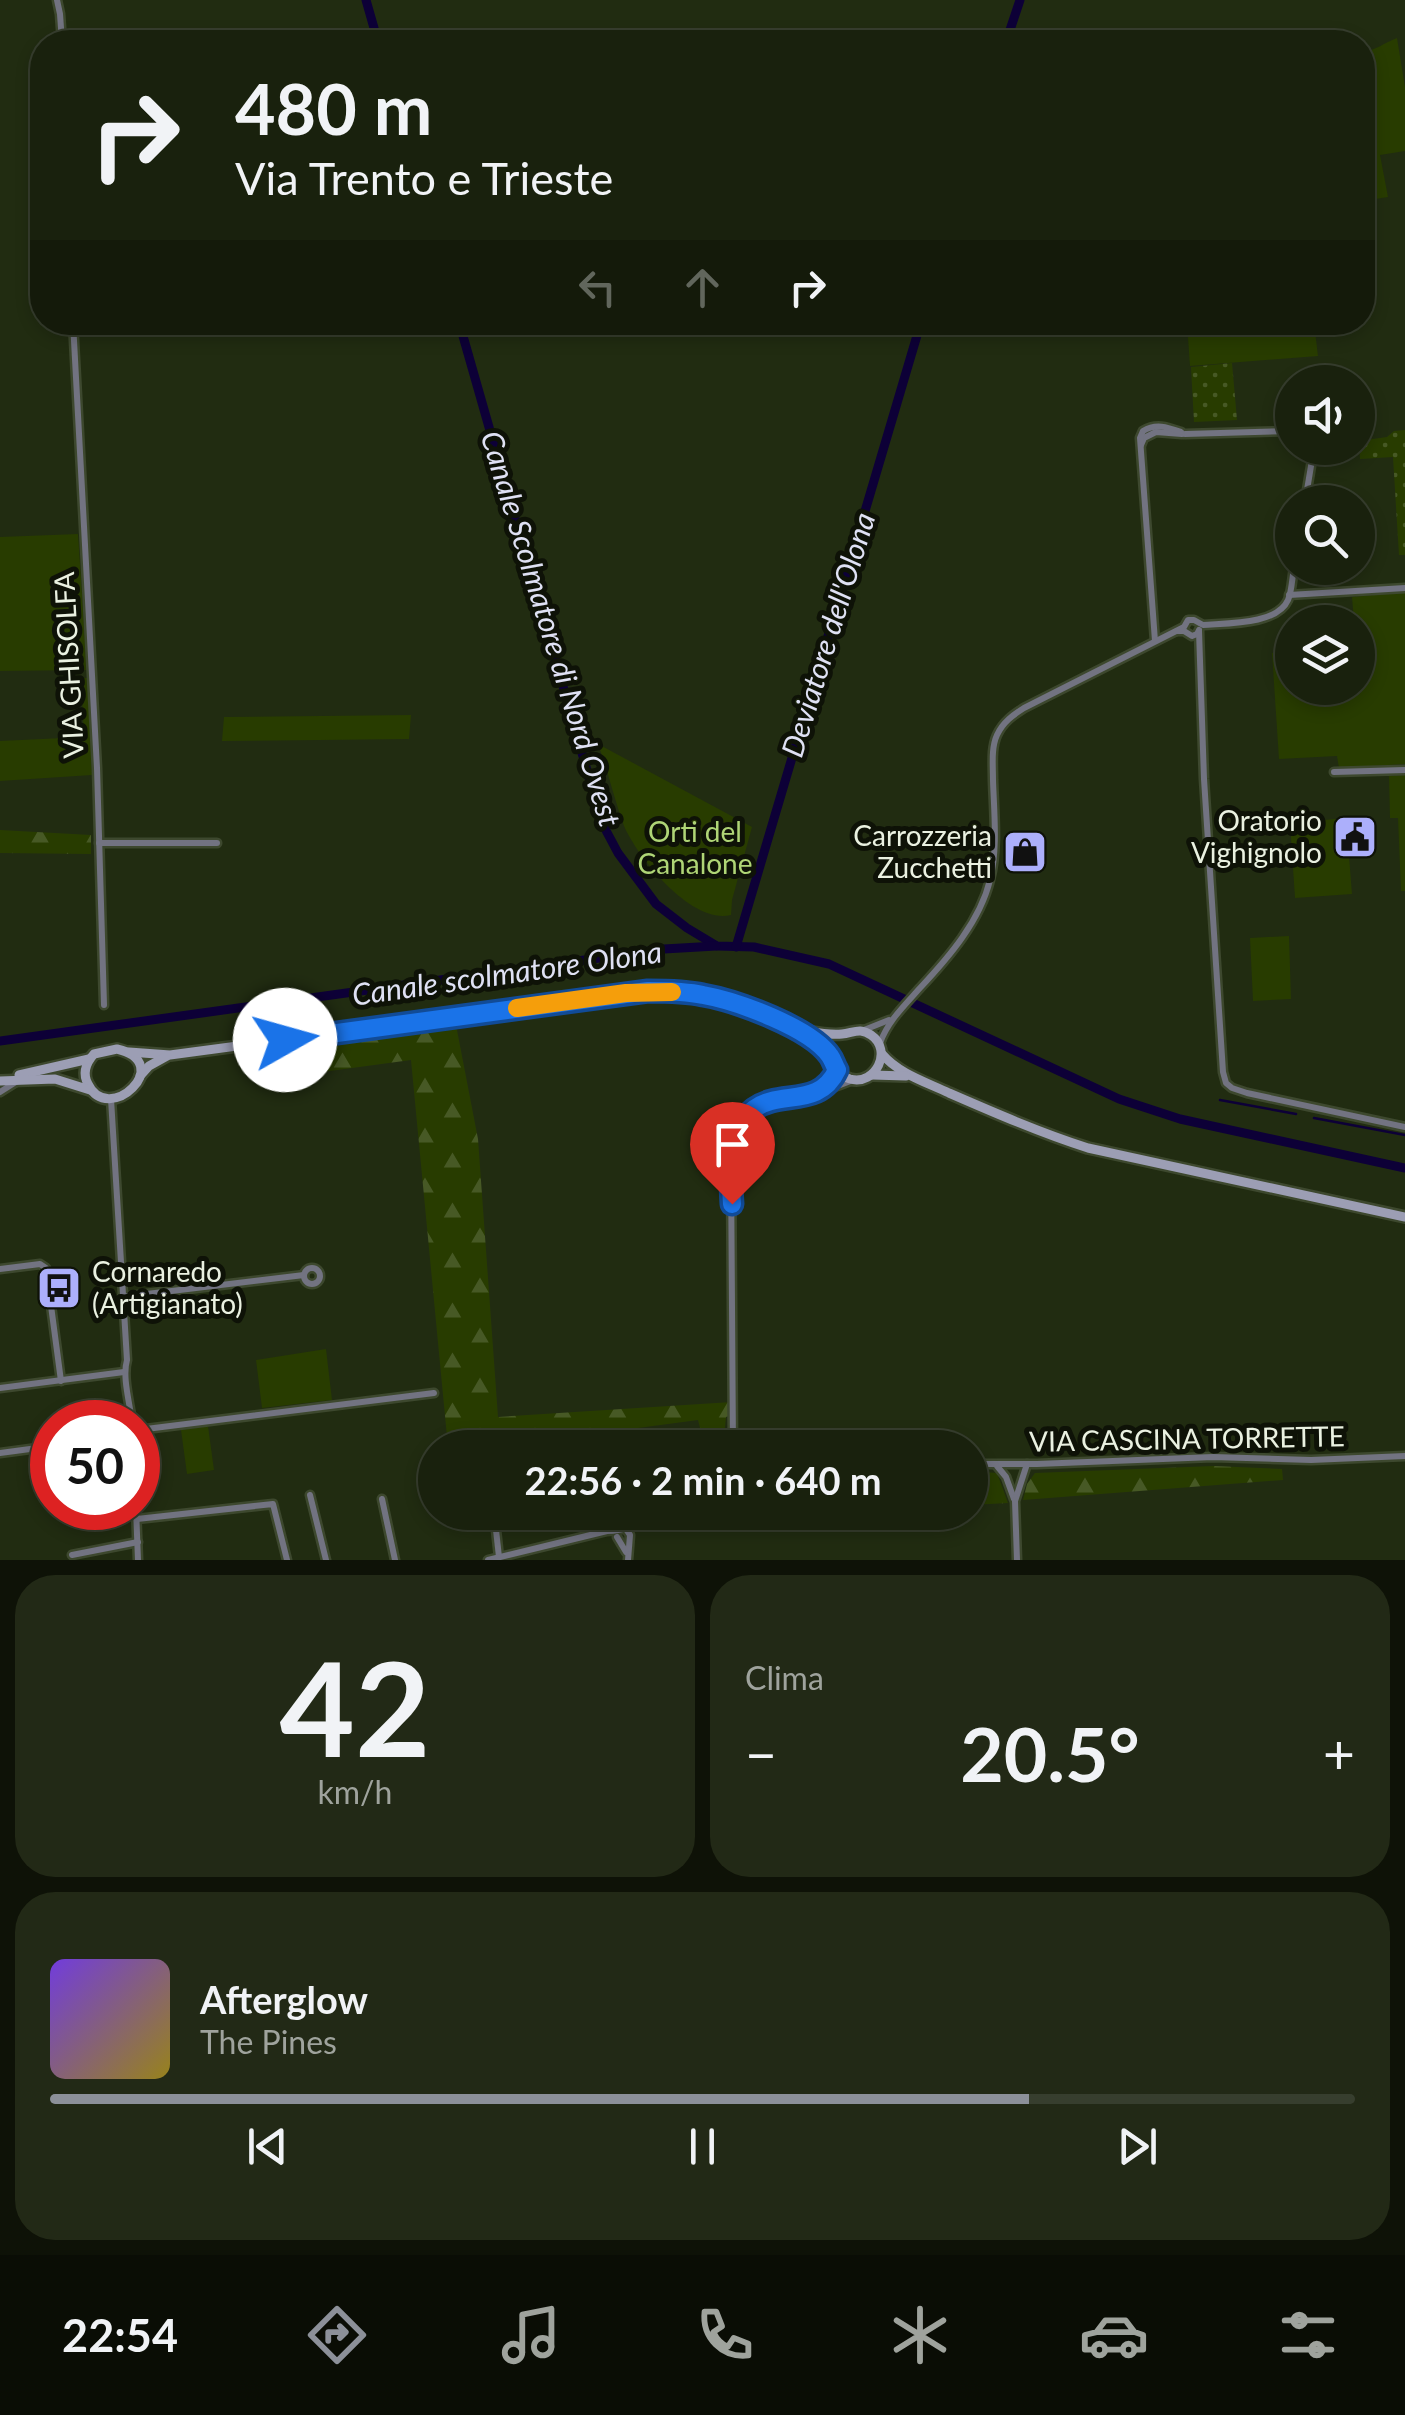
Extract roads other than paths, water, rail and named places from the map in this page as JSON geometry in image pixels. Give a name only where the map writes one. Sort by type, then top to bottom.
[{"type":"main road","points":[[92,1091],[85,1075],[89,1059],[107,1050],[170,1055],[648,991],[684,992],[718,999],[796,1029],[819,1044],[842,1075],[854,1080],[872,1074],[880,1064],[880,1049]]},
{"type":"main road","points":[[796,1029],[843,1034]]},
{"type":"main road","points":[[832,1058],[833,1047],[843,1034],[860,1031],[870,1034],[892,1066],[1088,1148],[1405,1217]]},
{"type":"main road","points":[[130,1052],[140,1067],[140,1076]]},
{"type":"main road","points":[[0,1080],[55,1079],[111,1098],[125,1095],[149,1066],[170,1055]]},
{"type":"main road","points":[[0,1080],[89,1059]]},
{"type":"main road","points":[[872,1074],[914,1077]]},
{"type":"street","points":[[57,0],[61,30]]},
{"type":"street","name":"VIA GHISOLFA","points":[[74,335],[104,1005]]},
{"type":"street","points":[[1155,641],[1140,447],[1144,438],[1156,432],[1275,431]]},
{"type":"street","points":[[860,1031],[884,1024],[894,1016],[923,986],[978,912],[994,860],[992,758],[995,740],[1010,717],[1173,632],[1265,618],[1284,606],[1291,585]]},
{"type":"street","points":[[1289,595],[1405,588]]},
{"type":"street","points":[[1194,629],[1198,643],[1226,1083],[1247,1094],[1405,1127]]},
{"type":"street","points":[[1334,772],[1405,770]]},
{"type":"street","points":[[99,842],[217,842]]},
{"type":"street","points":[[880,1049],[894,1016]]},
{"type":"street","points":[[816,1093],[828,1085],[837,1070]]},
{"type":"street","points":[[0,1092],[19,1080]]},
{"type":"street","points":[[733,1430],[732,1153],[743,1121],[750,1111],[769,1100],[816,1093],[854,1080]]},
{"type":"street","points":[[111,1098],[127,1360],[124,1372],[129,1400]]},
{"type":"street","points":[[0,1269],[40,1264],[46,1268],[61,1381]]},
{"type":"street","points":[[122,1298],[304,1275]]},
{"type":"street","points":[[0,1388],[124,1372]]},
{"type":"street","points":[[160,1427],[434,1393]]},
{"type":"street","points":[[0,1453],[30,1449]]},
{"type":"street","name":"VIA CASCINA TORRETTE","points":[[988,1464],[1405,1456]]},
{"type":"street","points":[[997,1464],[1015,1500],[1017,1560]]},
{"type":"street","points":[[1015,1500],[1027,1464]]},
{"type":"street","points":[[310,1495],[326,1560]]},
{"type":"street","points":[[382,1499],[395,1560]]},
{"type":"street","points":[[160,1516],[273,1504],[287,1560]]},
{"type":"street","points":[[137,1530],[138,1560]]},
{"type":"street","points":[[496,1530],[499,1557]]},
{"type":"street","points":[[488,1560],[600,1533],[624,1534],[634,1530]]},
{"type":"street","points":[[624,1534],[628,1559]]},
{"type":"street","points":[[72,1554],[138,1542]]},
{"type":"waterway","name":"Canale Scolmatore di Nord Ovest","points":[[366,0],[375,30]]},
{"type":"waterway","name":"Deviatore dell'Olona","points":[[1010,30],[1020,0]]},
{"type":"waterway","name":"Canale Scolmatore di Nord Ovest","points":[[463,335],[602,823],[618,853],[656,904],[717,946],[754,947],[829,964],[1119,1099],[1180,1119],[1405,1168]]},
{"type":"waterway","name":"Deviatore dell'Olona","points":[[736,947],[917,335]]},
{"type":"waterway","name":"Canale scolmatore Olona","points":[[0,1041],[664,949],[716,946]]},
{"type":"waterway","points":[[1220,1100],[1296,1114]]},
{"type":"waterway","points":[[1314,1118],[1405,1135]]},
{"type":"place","name":"Oratorio Vighignolo","points":[[1355,837]]},
{"type":"place","name":"Carrozzeria Zucchetti","points":[[1025,852]]},
{"type":"place","name":"Cornaredo (Artigianato)","points":[[59,1288]]},
{"type":"park label","name":"Orti del Canalone","points":[[695,848]]}]
